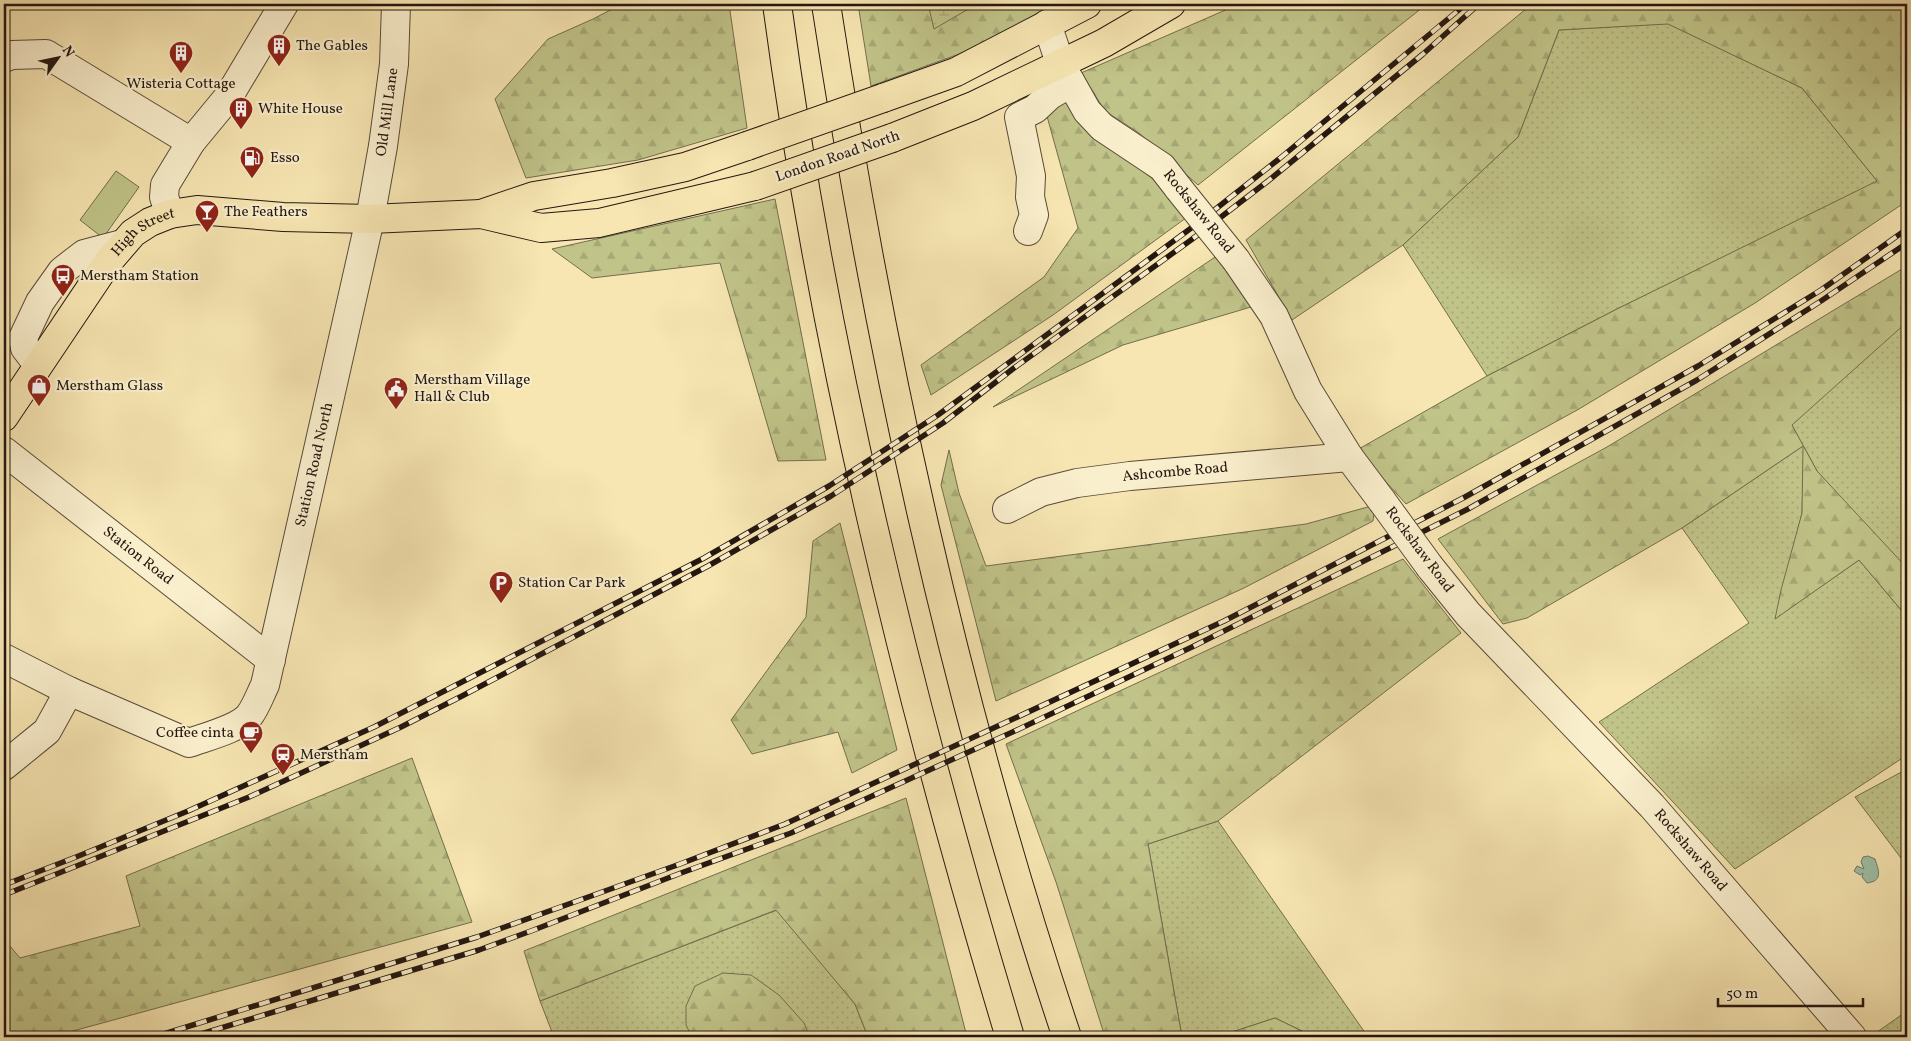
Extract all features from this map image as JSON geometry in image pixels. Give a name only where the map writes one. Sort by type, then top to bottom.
[{"type":"main road","points":[[777,4],[787,76],[826,302],[878,552],[952,841],[1010,1037]]},
{"type":"main road","points":[[826,4],[876,299],[943,604],[993,796],[1021,893],[1067,1037]]},
{"type":"main road","name":"London Road North","points":[[481,214],[534,196],[612,183],[685,167],[747,146],[956,72],[1082,5]]},
{"type":"main road","name":"London Road North","points":[[370,219],[481,214],[541,228],[599,223],[755,186],[892,138],[1065,73],[1104,43],[1159,6]]},
{"type":"main road","name":"High Street","points":[[4,417],[108,262],[133,233],[150,222],[170,214],[196,210],[370,219]]},
{"type":"street","points":[[170,214],[164,196],[165,185],[191,142],[229,96],[284,4]]},
{"type":"street","name":"Old Mill Lane","points":[[370,219],[383,146],[394,64],[396,4]]},
{"type":"street","name":"Rockshaw Road","points":[[1048,24],[1065,73],[1087,111],[1102,127],[1162,166],[1236,260],[1274,316],[1308,392],[1349,457],[1430,567],[1468,614],[1652,806],[1852,1037]]},
{"type":"street","points":[[4,58],[12,55],[46,54],[191,142]]},
{"type":"street","points":[[1028,231],[1034,215],[1030,197],[1031,176],[1019,117],[1035,109],[1050,95],[1065,73]]},
{"type":"street","name":"Station Road North","points":[[69,691],[189,743],[240,723],[254,709],[265,685],[370,219]]},
{"type":"street","name":"Station Road","points":[[4,451],[270,660]]},
{"type":"street","name":"Ashcombe Road","points":[[1007,509],[1041,492],[1077,483],[1130,476],[1349,457]]},
{"type":"street","points":[[4,658],[69,691],[47,731],[4,766]]},
{"type":"green space","points":[[622,4],[729,4],[747,128],[638,160],[526,178],[495,99],[548,39]]},
{"type":"green space","points":[[858,4],[1061,4],[959,54],[871,86]]},
{"type":"green space","points":[[928,4],[977,4],[934,29]]},
{"type":"green space","points":[[1234,4],[1427,4],[1198,185],[1139,133],[1105,111],[1081,73],[1230,8]]},
{"type":"green space","points":[[1532,4],[1907,4],[1907,201],[1755,303],[1579,409],[1406,504],[1357,450],[1487,376],[1617,309],[1877,181],[1802,88],[1668,24],[1559,30],[1518,137],[1403,245],[1292,320],[1246,240]]},
{"type":"green space","points":[[1668,23],[1802,88],[1878,182],[1617,309],[1487,376],[1403,245],[1518,137],[1559,30]]},
{"type":"green space","points":[[1068,101],[1094,139],[1136,166],[1175,196],[1190,215],[1053,315],[931,395],[921,365],[1044,277],[1078,228],[1045,109]]},
{"type":"green space","points":[[116,171],[139,187],[103,238],[80,220]]},
{"type":"green space","points":[[775,199],[826,460],[778,461],[720,263],[592,278],[552,249]]},
{"type":"green space","points":[[1221,253],[1251,307],[1123,345],[993,407]]},
{"type":"green space","points":[[1907,266],[1907,322],[1792,425],[1817,471],[1907,568],[1907,617],[1859,560],[1775,619],[1802,513],[1803,446],[1682,528],[1527,618],[1503,624],[1438,539],[1607,447]]},
{"type":"green space","points":[[1907,310],[1907,573],[1817,471],[1804,447],[1802,513],[1776,618],[1859,560],[1907,617],[1907,755],[1735,869],[1599,722],[1749,623],[1682,528],[1803,446],[1792,425]]},
{"type":"green space","points":[[949,450],[959,493],[986,566],[1306,524],[1375,505],[1373,521],[1244,588],[996,701],[941,485]]},
{"type":"green space","points":[[840,523],[897,750],[852,773],[838,732],[752,754],[731,720],[806,617],[813,541]]},
{"type":"green space","points":[[1403,559],[1461,633],[1218,821],[1148,844],[1182,1037],[1105,1037],[1056,882],[1006,744]]},
{"type":"green space","points":[[412,758],[472,922],[51,1037],[4,1037],[4,939],[20,958],[140,926],[126,876]]},
{"type":"green space","points":[[1907,769],[1907,866],[1855,797]]},
{"type":"green space","points":[[906,798],[967,1037],[868,1037],[855,1004],[776,910],[540,1001],[524,951]]},
{"type":"green space","points":[[1218,821],[1368,1037],[1301,1037],[1304,1032],[1275,1018],[1217,1037],[1182,1037],[1148,844]]},
{"type":"green space","points":[[777,910],[855,1004],[868,1037],[554,1037],[540,1001]]},
{"type":"green space","points":[[723,973],[751,975],[779,995],[804,1023],[810,1037],[692,1037],[686,1025],[686,1006],[695,986]]},
{"type":"green space","points":[[1907,1011],[1907,1037],[1875,1037],[1873,1035]]},
{"type":"green space","points":[[1275,1018],[1304,1032],[1301,1037],[1217,1037]]},
{"type":"shaded area","points":[[1868,856],[1875,859],[1879,875],[1876,880],[1867,883],[1862,877],[1863,873],[1860,875],[1854,871],[1857,866],[1864,869],[1861,862],[1863,857]]},
{"type":"railway","points":[[4,885],[188,811],[374,727],[704,558],[829,486],[938,415],[1198,223],[1279,159],[1466,4]]},
{"type":"railway","points":[[4,895],[249,797],[401,727],[708,566],[831,496],[943,423],[1014,368],[1191,240],[1268,181],[1423,54],[1479,4]]},
{"type":"railway","points":[[154,1037],[477,937],[680,864],[785,824],[1013,719],[1224,621],[1465,497],[1698,366],[1821,290],[1907,229]]},
{"type":"railway","points":[[191,1037],[479,950],[531,931],[791,833],[1017,730],[1192,647],[1468,509],[1697,380],[1821,301],[1907,243]]},
{"type":"place","name":"The Gables","points":[[279,67]]},
{"type":"place","name":"Wisteria Cottage","points":[[181,74]]},
{"type":"place","name":"White House","points":[[241,130]]},
{"type":"place","name":"Esso","points":[[252,179]]},
{"type":"place","name":"The Feathers","points":[[207,233]]},
{"type":"place","name":"Merstham Station","points":[[63,297]]},
{"type":"place","name":"Merstham Glass","points":[[39,407]]},
{"type":"place","name":"Merstham Village Hall & Club","points":[[396,410]]},
{"type":"place","name":"Station Car Park","points":[[501,604]]},
{"type":"place","name":"Coffee cinta","points":[[251,754]]},
{"type":"place","name":"Merstham","points":[[283,776]]}]
